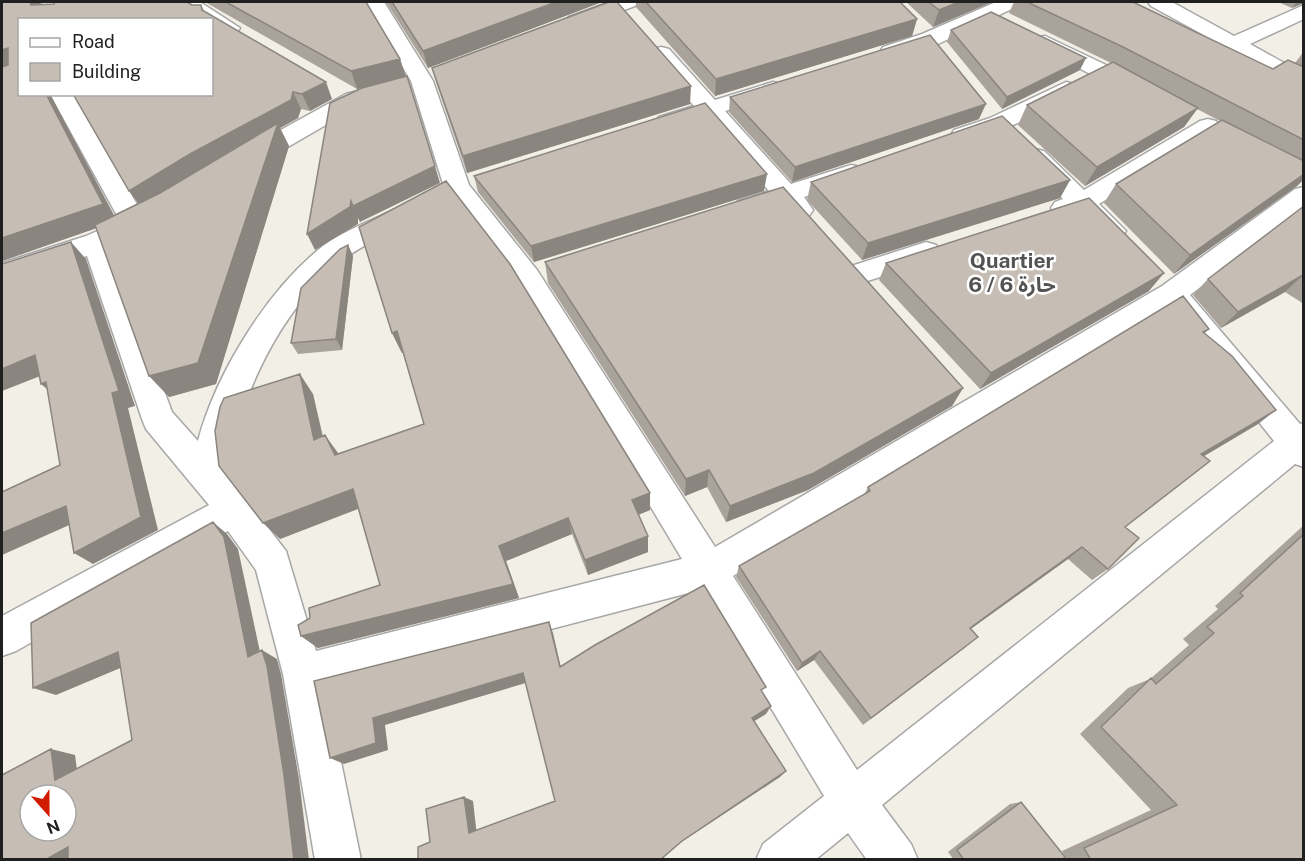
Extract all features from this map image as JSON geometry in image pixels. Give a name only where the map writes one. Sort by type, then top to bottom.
[{"type":"street","points":[[52,2],[54,18]]},
{"type":"street","points":[[187,2],[245,36]]},
{"type":"street","points":[[206,14],[227,7],[227,2]]},
{"type":"street","points":[[374,2],[413,83],[450,191],[538,273],[710,570],[853,803],[895,860]]},
{"type":"street","points":[[865,60],[937,47],[986,12],[1011,2]]},
{"type":"street","points":[[1158,2],[1304,83]]},
{"type":"street","points":[[1236,44],[1304,11]]},
{"type":"street","points":[[553,30],[628,12],[817,230]]},
{"type":"street","points":[[986,12],[1155,98]]},
{"type":"street","points":[[907,16],[937,47]]},
{"type":"street","points":[[942,142],[998,123],[1102,70]]},
{"type":"street","points":[[644,129],[799,80]]},
{"type":"street","points":[[221,174],[344,93],[413,83]]},
{"type":"street","points":[[62,96],[136,226]]},
{"type":"street","points":[[978,98],[998,123],[1083,202],[1131,251]]},
{"type":"street","points":[[1038,216],[1083,202],[1207,126]]},
{"type":"street","points":[[719,216],[876,165]]},
{"type":"street","points":[[303,674],[710,570],[970,402],[1164,284],[1300,182]]},
{"type":"street","points":[[207,475],[219,425],[242,371],[288,297],[334,252],[450,191]]},
{"type":"street","points":[[2,273],[96,243],[136,226],[164,208]]},
{"type":"street","points":[[96,243],[158,419],[207,475],[273,563],[303,674],[338,860]]},
{"type":"street","points":[[855,275],[946,246]]},
{"type":"street","points":[[779,860],[1300,444],[1164,284]]},
{"type":"street","points":[[2,637],[232,510]]},
{"type":"building","points":[[2,2],[30,2],[31,5],[54,4],[54,2],[187,2],[192,5],[201,5],[202,10],[326,82],[302,94],[293,92],[291,100],[190,154],[129,191],[74,96],[213,96],[213,18],[18,18],[18,96],[47,96],[103,204],[2,238],[2,67],[8,65],[8,48],[2,50]]},
{"type":"building","points":[[226,2],[366,2],[400,59],[351,71]]},
{"type":"building","points":[[392,2],[556,2],[423,51]]},
{"type":"building","points":[[609,2],[617,2],[691,86],[463,156],[432,68]]},
{"type":"building","points":[[646,2],[900,2],[917,19],[716,79]]},
{"type":"building","points":[[929,2],[959,2],[939,10]]},
{"type":"building","points":[[1027,2],[1133,2],[1273,69],[1288,60],[1304,67],[1304,140],[1121,46]]},
{"type":"building","points":[[991,12],[1086,58],[1007,97],[951,30]]},
{"type":"building","points":[[930,35],[986,104],[795,167],[730,97]]},
{"type":"building","points":[[1113,62],[1198,108],[1097,167],[1027,105]]},
{"type":"building","points":[[407,76],[435,166],[353,206],[351,201],[350,207],[307,234],[330,103],[362,88]]},
{"type":"building","points":[[705,103],[767,174],[531,246],[474,176]]},
{"type":"building","points":[[1002,116],[1070,180],[868,243],[811,182]]},
{"type":"building","points":[[1222,120],[1304,161],[1304,174],[1190,255],[1116,184]]},
{"type":"building","points":[[278,123],[198,363],[149,376],[95,225],[160,193]]},
{"type":"building","points":[[446,181],[510,264],[650,493],[632,500],[648,536],[585,560],[568,518],[499,546],[513,584],[301,636],[298,625],[310,618],[309,608],[380,585],[353,489],[263,523],[219,466],[215,431],[220,407],[224,398],[300,374],[314,440],[325,435],[335,455],[424,424],[397,331],[392,333],[359,227]]},
{"type":"building","points":[[783,187],[963,388],[814,473],[730,506],[709,470],[686,479],[545,262]]},
{"type":"building","points":[[1089,198],[1164,273],[991,373],[886,263]]},
{"type":"building","points":[[1304,206],[1304,276],[1238,312],[1208,279]]},
{"type":"building","points":[[71,242],[119,391],[112,393],[141,517],[74,553],[66,506],[2,533],[2,492],[60,465],[46,382],[41,384],[35,355],[2,369],[2,264]]},
{"type":"building","points":[[348,245],[336,339],[291,343],[301,288],[340,249]]},
{"type":"building","points":[[1183,296],[1209,329],[1203,332],[1232,356],[1276,410],[1201,454],[1210,461],[1125,527],[1139,538],[1108,569],[1082,547],[970,628],[978,637],[871,718],[820,651],[802,663],[739,566],[870,491],[868,487]]},
{"type":"building","points":[[213,522],[224,537],[248,657],[262,650],[267,666],[284,775],[294,860],[68,860],[68,847],[45,860],[2,860],[2,775],[51,749],[55,780],[132,740],[118,652],[33,688],[31,623]]},
{"type":"building","points":[[1304,534],[1304,860],[1091,860],[1084,848],[1177,805],[1101,727],[1151,678],[1156,684],[1214,633],[1207,627],[1243,596],[1240,593]]},
{"type":"building","points":[[704,585],[766,687],[761,690],[771,706],[752,718],[786,771],[682,841],[660,860],[418,860],[418,847],[430,842],[426,809],[464,797],[469,833],[555,801],[523,673],[373,718],[376,743],[330,758],[314,681],[549,622],[560,667]]},
{"type":"building","points":[[1021,802],[1065,857],[1062,860],[964,860],[957,850]]},
{"type":"district","name":"Quartier 6 / حارة 6","points":[[1012,272]]}]
